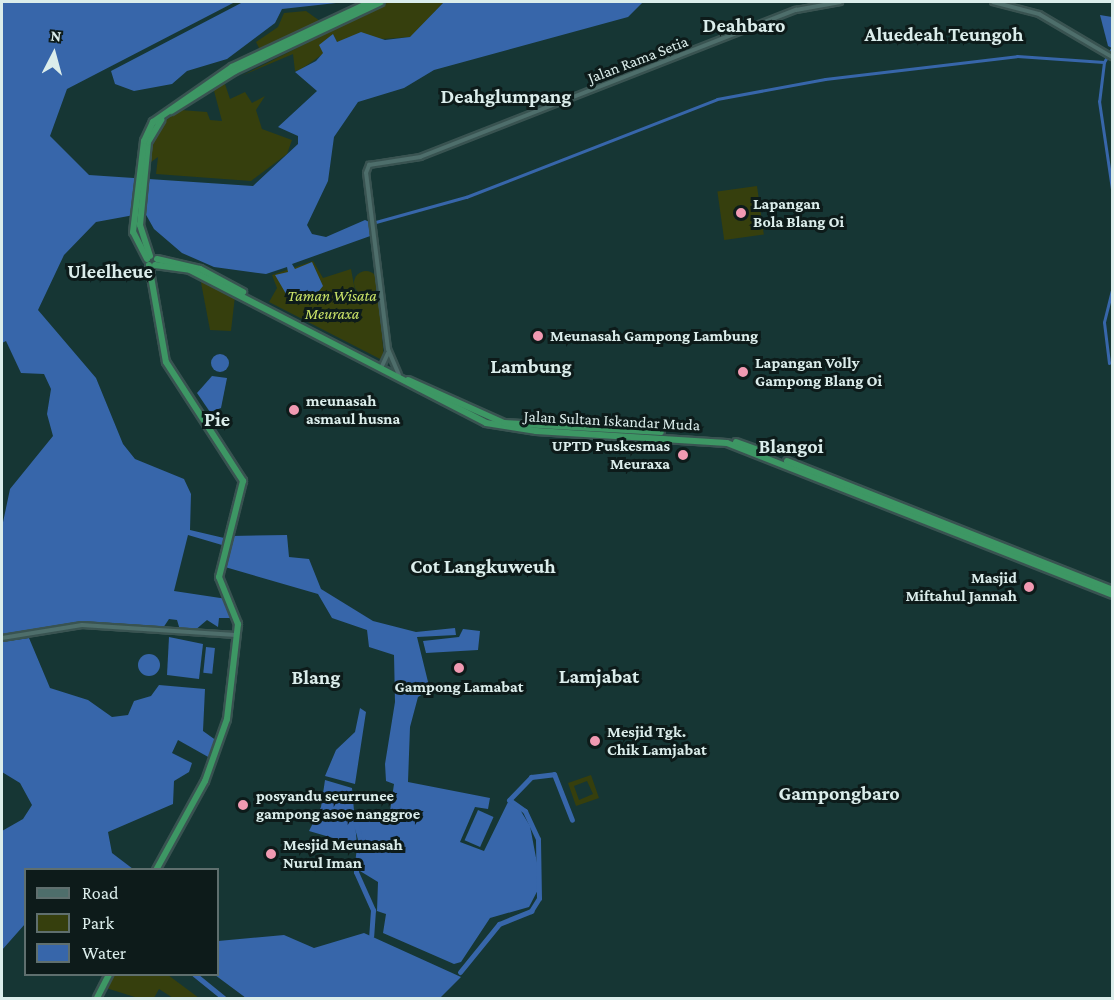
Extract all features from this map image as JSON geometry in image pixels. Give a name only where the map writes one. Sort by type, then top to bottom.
[{"type":"highway","points":[[157,868],[219,747],[237,635],[237,614],[220,581],[224,549],[243,481],[166,362],[152,261],[140,236],[138,214],[148,142],[156,124],[233,69],[371,2]]},
{"type":"highway","points":[[233,69],[381,2]]},
{"type":"highway","name":"Jalan Sultan Iskandar Muda","points":[[152,261],[200,269],[475,414],[504,423],[728,439],[1068,574],[1113,595]]},
{"type":"highway","name":"Jalan Sultan Iskandar Muda","points":[[152,261],[190,270],[486,423],[538,432],[727,443],[1113,590]]},
{"type":"highway","points":[[97,999],[108,976]]},
{"type":"street","name":"Jalan Rama Setia","points":[[388,349],[376,237],[366,173],[377,161],[420,158],[796,10],[840,2]]},
{"type":"street","points":[[993,2],[1039,14],[1111,56]]},
{"type":"street","points":[[382,366],[388,349]]},
{"type":"street","points":[[388,349],[399,375]]},
{"type":"street","points":[[2,638],[82,625],[237,635]]},
{"type":"green space","points":[[389,2],[444,2],[411,37],[337,42],[333,34],[323,54],[300,70],[295,71],[293,54],[241,76]]},
{"type":"green space","points":[[306,11],[320,21],[260,50],[256,42],[278,27],[284,13]]},
{"type":"green space","points":[[224,81],[230,99],[245,92],[252,103],[265,96],[256,110],[262,129],[292,140],[287,154],[251,181],[156,174],[158,157],[151,162],[152,147],[162,123],[180,110],[207,112],[210,120],[222,121],[213,87]]},
{"type":"green space","name":"Lapangan Bola Blang Oi","points":[[757,186],[764,235],[724,240],[717,192]]},
{"type":"green space","name":"Taman Wisata Meuraxa","points":[[313,261],[323,278],[351,269],[356,296],[379,294],[384,361],[269,302],[277,288],[272,275]]},
{"type":"green space","points":[[366,271],[371,272],[377,278],[377,288],[371,294],[366,295],[361,294],[355,288],[354,283],[355,278],[361,272]]},
{"type":"green space","points":[[200,277],[235,296],[231,331],[210,330]]},
{"type":"green space","points":[[591,775],[599,798],[576,806],[568,783]],"holes":[[[587,781],[593,794],[579,800],[574,786]]]},
{"type":"green space","points":[[113,976],[169,976],[199,998],[173,998],[159,989],[154,998],[138,998],[106,988]]},
{"type":"water","points":[[2,2],[235,2],[67,89],[50,136],[89,175],[253,186],[298,144],[298,136],[278,127],[317,91],[295,72],[316,61],[323,53],[319,45],[333,34],[337,42],[361,32],[385,40],[410,37],[444,2],[643,2],[628,17],[434,70],[404,88],[358,102],[334,137],[328,181],[307,225],[312,234],[326,237],[365,220],[372,223],[373,235],[292,264],[295,269],[312,262],[323,286],[315,296],[289,299],[275,275],[288,272],[287,267],[266,274],[214,267],[182,253],[154,229],[145,213],[96,222],[64,255],[38,310],[96,378],[123,444],[135,459],[184,479],[191,494],[190,530],[224,538],[222,545],[188,535],[174,591],[227,599],[235,618],[219,618],[218,627],[207,620],[194,631],[180,630],[177,620],[169,619],[161,631],[83,623],[2,635],[2,527],[10,489],[53,436],[47,414],[51,389],[44,374],[21,373],[6,341],[2,343]]},
{"type":"water","points":[[243,2],[345,2],[282,9],[275,23],[227,59],[187,71],[172,84],[134,91],[115,84],[111,71]]},
{"type":"water","points":[[1100,15],[1112,17],[1112,48],[1108,46]]},
{"type":"water","points":[[220,354],[228,359],[229,363],[224,371],[220,372],[212,367],[211,363],[216,355]]},
{"type":"water","points":[[212,376],[227,378],[221,408],[210,412],[197,393]]},
{"type":"water","points":[[287,535],[289,557],[309,559],[321,589],[373,621],[416,632],[455,628],[456,635],[417,637],[430,690],[418,697],[410,727],[408,782],[490,798],[488,809],[475,807],[460,842],[484,851],[508,802],[516,803],[530,826],[541,884],[529,907],[490,918],[461,962],[454,964],[383,933],[386,914],[377,911],[378,882],[360,871],[356,813],[386,815],[390,811],[394,784],[386,781],[385,764],[395,702],[394,655],[369,647],[367,630],[332,618],[318,594],[225,567],[231,536]]},
{"type":"water","points":[[463,629],[480,631],[478,650],[426,653],[423,641],[459,637]]},
{"type":"water","points":[[169,637],[203,644],[199,679],[167,675]]},
{"type":"water","points":[[29,638],[50,688],[88,700],[112,717],[128,715],[134,701],[151,696],[159,685],[205,689],[203,731],[217,741],[210,758],[178,740],[172,753],[192,763],[189,772],[174,781],[173,804],[108,832],[112,853],[132,868],[24,868],[24,925],[2,950],[2,831],[23,819],[32,805],[20,783],[2,772],[2,642]]},
{"type":"water","points":[[206,647],[215,648],[212,674],[203,673]]},
{"type":"water","points":[[149,654],[157,657],[160,665],[157,673],[149,676],[141,673],[138,665],[141,657]]},
{"type":"water","points":[[360,708],[366,712],[355,784],[325,776],[336,750],[355,732]]},
{"type":"water","points":[[325,780],[352,788],[357,845],[309,831],[321,807]]},
{"type":"water","points":[[478,810],[494,817],[480,847],[465,840]]},
{"type":"water","points":[[364,933],[461,977],[440,998],[246,998],[216,976],[219,976],[219,941],[284,935],[314,948]]},
{"type":"waterway","points":[[372,223],[466,197],[717,99],[825,79],[1017,56],[1104,62],[1112,48]]},
{"type":"waterway","points":[[1104,62],[1099,101],[1112,189]]},
{"type":"waterway","points":[[1109,363],[1104,322],[1112,291],[1112,241]]},
{"type":"waterway","points":[[460,972],[499,924],[531,911],[539,898],[538,839],[525,811],[509,800],[531,777],[554,774],[572,820]]},
{"type":"waterway","points":[[352,812],[360,839],[356,872],[373,910],[371,936]]},
{"type":"waterway","points":[[196,976],[224,998]]},
{"type":"place","name":"Lapangan Bola Blang Oi","points":[[741,213]]},
{"type":"place","name":"Meunasah Gampong Lambung","points":[[538,336]]},
{"type":"place","name":"Lapangan Volly Gampong Blang Oi","points":[[743,372]]},
{"type":"place","name":"meunasah asmaul husna","points":[[294,410]]},
{"type":"place","name":"UPTD Puskesmas Meuraxa","points":[[683,455]]},
{"type":"place","name":"Masjid Miftahul Jannah","points":[[1029,587]]},
{"type":"place","name":"Gampong Lamabat","points":[[459,668]]},
{"type":"place","name":"Mesjid Tgk. Chik Lamjabat","points":[[595,741]]},
{"type":"place","name":"posyandu seurrunee gampong asoe nanggroe","points":[[243,805]]},
{"type":"place","name":"Mesjid Meunasah Nurul Iman","points":[[271,854]]},
{"type":"district","name":"Deahbaro","points":[[744,25]]},
{"type":"district","name":"Aluedeah Teungoh","points":[[944,34]]},
{"type":"district","name":"Deahglumpang","points":[[506,96]]},
{"type":"district","name":"Uleelheue","points":[[110,271]]},
{"type":"district","name":"Lambung","points":[[531,366]]},
{"type":"district","name":"Pie","points":[[217,419]]},
{"type":"district","name":"Blangoi","points":[[791,446]]},
{"type":"district","name":"Cot Langkuweuh","points":[[483,566]]},
{"type":"district","name":"Lamjabat","points":[[599,676]]},
{"type":"district","name":"Blang","points":[[316,677]]},
{"type":"district","name":"Gampongbaro","points":[[839,793]]}]
